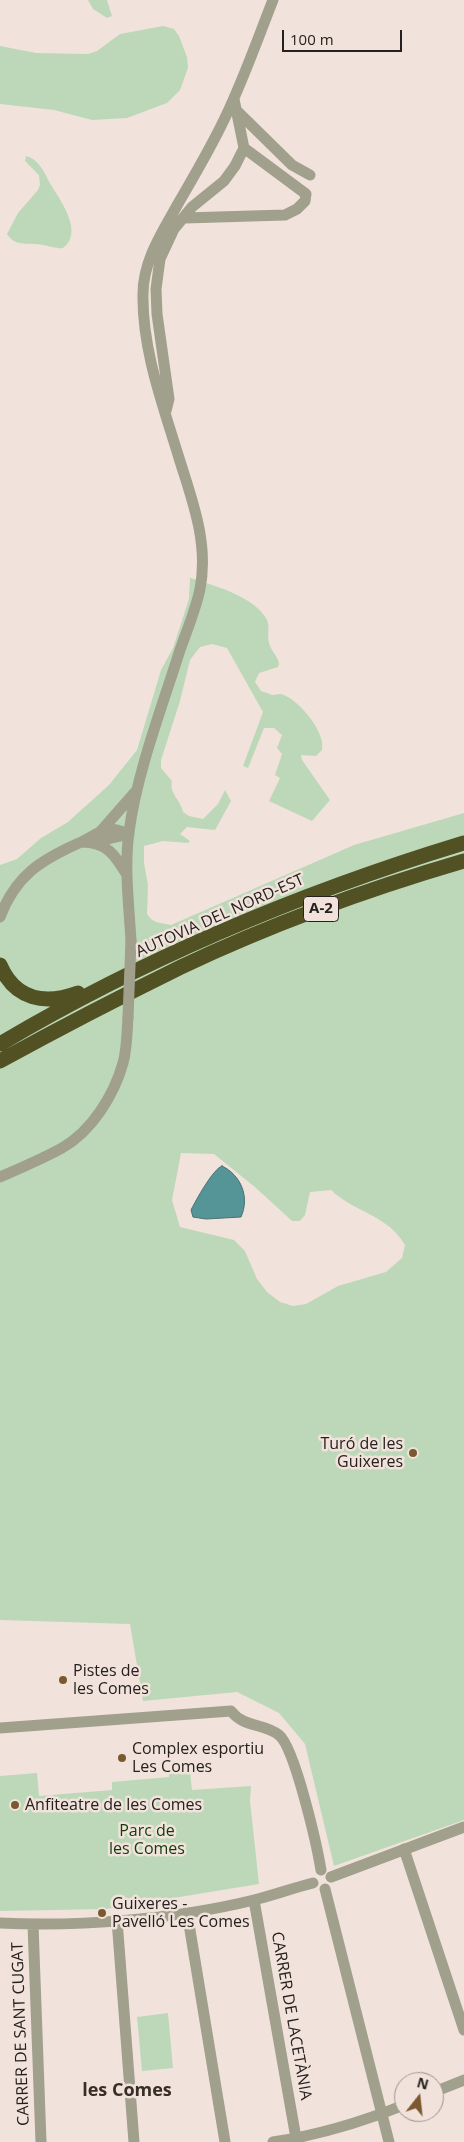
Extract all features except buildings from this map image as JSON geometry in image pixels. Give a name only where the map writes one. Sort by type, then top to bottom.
[{"type":"highway","name":"AUTOVIA DEL NORD-EST","points":[[0,1044],[106,986],[188,947],[298,900],[397,864],[464,843]]},
{"type":"highway","name":"AUTOVIA DEL NORD-EST","points":[[0,1061],[71,1022],[182,967],[252,936],[368,892],[464,861]]},
{"type":"highway","points":[[0,965],[7,980],[17,989],[28,996],[40,999],[62,998],[106,986]]},
{"type":"street","points":[[0,1178],[63,1147],[81,1134],[100,1111],[113,1091],[124,1062],[131,941],[128,876],[129,834],[138,789],[200,589],[203,562],[196,512],[154,375],[144,323],[143,292],[146,270],[162,231],[196,172],[234,99],[273,0]]},
{"type":"street","points":[[166,412],[169,399],[157,314],[156,289],[160,259],[174,229],[185,218],[192,207],[224,181],[235,166],[244,148],[234,99]]},
{"type":"street","points":[[238,112],[292,165],[310,175]]},
{"type":"street","points":[[185,218],[285,215],[297,209],[305,201],[306,194],[244,148]]},
{"type":"street","points":[[0,917],[15,888],[32,869],[58,852],[82,842],[101,831],[138,789]]},
{"type":"street","points":[[101,831],[113,829],[129,834]]},
{"type":"street","points":[[82,842],[95,842],[129,834]]},
{"type":"street","points":[[95,842],[117,858],[128,876]]},
{"type":"street","points":[[0,1728],[231,1711],[238,1720],[279,1735],[291,1753],[321,1870]]},
{"type":"street","points":[[331,1877],[464,1828]]},
{"type":"street","points":[[404,1849],[464,2030]]},
{"type":"street","points":[[321,1870],[328,1872],[331,1877],[330,1885],[325,1889],[317,1888],[313,1883],[314,1875],[321,1870]]},
{"type":"street","points":[[0,1923],[33,1925],[117,1920],[187,1912],[254,1900],[313,1883]]},
{"type":"street","points":[[325,1889],[389,2142]]},
{"type":"street","name":"CARRER DE LACETÀNIA","points":[[254,1900],[296,2138]]},
{"type":"street","points":[[187,1912],[225,2142]]},
{"type":"street","points":[[117,1920],[134,2142]]},
{"type":"street","name":"CARRER DE SANT CUGAT","points":[[33,1925],[41,2142]]},
{"type":"street","points":[[444,2088],[464,2080]]},
{"type":"street","points":[[273,2142],[296,2138],[394,2109]]},
{"type":"green space","points":[[88,0],[107,0],[112,16],[107,18],[93,9]]},
{"type":"green space","points":[[163,26],[174,29],[179,36],[187,57],[188,68],[180,90],[167,103],[127,118],[92,120],[54,110],[0,104],[0,46],[36,53],[88,54],[97,51],[120,34]]},
{"type":"green space","points":[[26,156],[35,160],[41,168],[69,217],[71,234],[69,242],[63,248],[19,243],[7,234],[18,213],[38,190],[40,185],[39,175],[25,161]]},
{"type":"green space","points":[[190,578],[244,598],[254,605],[267,620],[268,640],[279,664],[278,667],[259,673],[255,682],[261,691],[272,695],[283,694],[290,698],[304,710],[316,726],[322,743],[322,750],[316,756],[301,755],[302,760],[330,800],[312,821],[269,801],[280,778],[275,775],[282,754],[277,748],[282,735],[274,728],[264,728],[248,768],[243,766],[263,712],[227,648],[212,644],[200,647],[190,660],[180,701],[161,760],[161,768],[172,781],[172,790],[183,812],[189,816],[203,819],[218,804],[225,790],[231,801],[215,830],[187,827],[180,834],[190,841],[188,843],[163,841],[144,846],[144,863],[148,885],[147,914],[151,919],[171,925],[354,845],[464,813],[464,1820],[334,1866],[305,1744],[279,1713],[237,1692],[143,1701],[130,1624],[0,1620],[0,865],[17,859],[41,838],[68,822],[109,785],[137,750],[161,670],[173,648],[189,599]],"holes":[[[181,1153],[214,1154],[256,1188],[292,1221],[300,1221],[305,1215],[310,1192],[331,1190],[350,1204],[390,1227],[405,1245],[402,1258],[386,1272],[338,1286],[306,1304],[293,1306],[280,1302],[267,1292],[257,1279],[245,1251],[234,1240],[180,1227],[172,1200]]]},
{"type":"green space","name":"Parc de les Comes","points":[[190,1772],[192,1790],[251,1786],[250,1801],[259,1884],[106,1909],[0,1911],[0,1776],[37,1773],[39,1796],[112,1790],[112,1782],[169,1777],[169,1774]]},
{"type":"green space","points":[[168,2013],[173,2068],[142,2071],[137,2017]]},
{"type":"water","points":[[222,1166],[234,1175],[242,1187],[245,1202],[241,1217],[206,1219],[193,1217],[191,1210],[197,1199],[218,1168]]},
{"type":"place","name":"Turó de les Guixeres","points":[[413,1453]]},
{"type":"place","name":"Pistes de les Comes","points":[[63,1680]]},
{"type":"place","name":"Complex esportiu Les Comes","points":[[122,1758]]},
{"type":"place","name":"Anfiteatre de les Comes","points":[[15,1805]]},
{"type":"place","name":"Guixeres - Pavelló Les Comes","points":[[102,1913]]},
{"type":"district","name":"les Comes","points":[[127,2091]]}]
